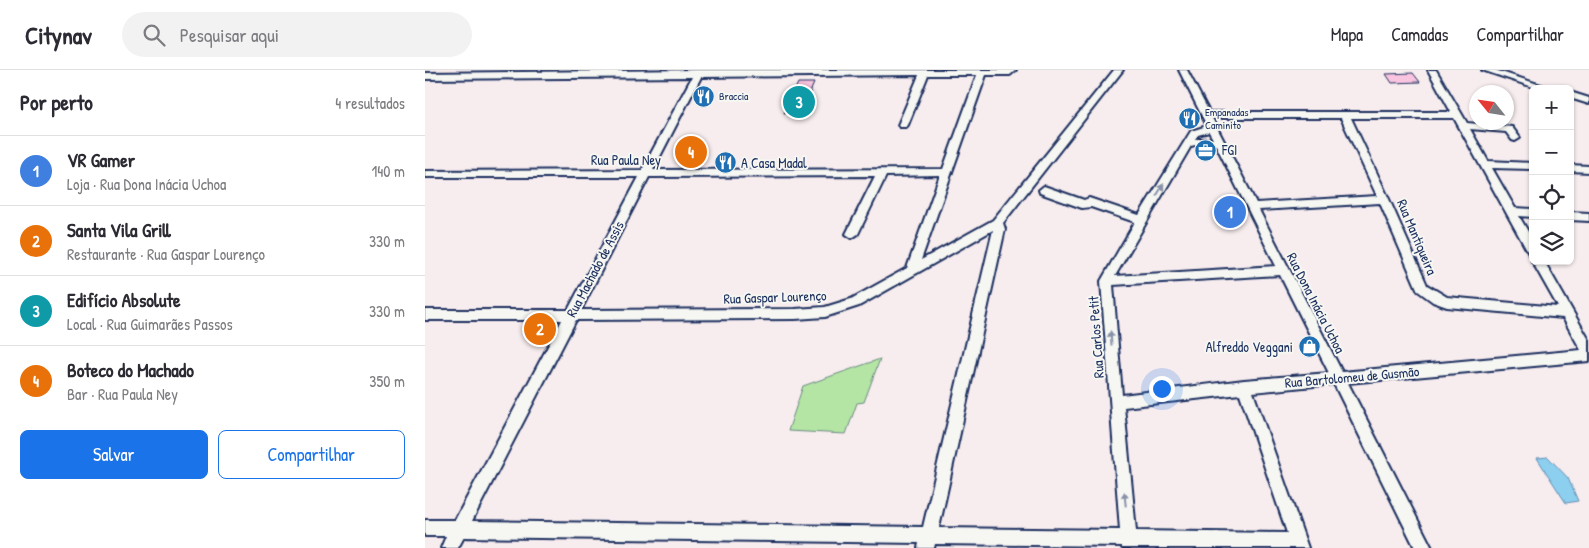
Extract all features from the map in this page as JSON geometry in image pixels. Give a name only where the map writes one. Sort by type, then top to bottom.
[{"type":"street","points":[[425,76],[508,73],[924,74],[983,71],[1010,72],[1012,70]]},
{"type":"street","name":"Rua Gaspar Lourenço","points":[[425,315],[825,312],[855,303],[997,223],[1119,70]]},
{"type":"street","name":"Rua Dona Inácia Uchoa","points":[[1183,70],[1424,548]]},
{"type":"street","points":[[1432,70],[1529,244]]},
{"type":"street","points":[[1486,70],[1536,85]]},
{"type":"street","points":[[911,272],[983,71]]},
{"type":"street","name":"Rua Machado de Assis","points":[[449,548],[699,73]]},
{"type":"street","points":[[903,125],[924,74]]},
{"type":"street","points":[[1574,96],[1589,101]]},
{"type":"street","points":[[1206,115],[1457,116]]},
{"type":"street","name":"Rua Mantiqueira","points":[[1345,116],[1384,199],[1422,288],[1427,294],[1447,302],[1567,313]]},
{"type":"street","points":[[1463,126],[1509,129],[1515,138]]},
{"type":"street","name":"Rua Carlos Petit","points":[[1130,543],[1116,402],[1107,281],[1109,273],[1194,133],[1211,128]]},
{"type":"street","points":[[1187,144],[1219,142]]},
{"type":"street","points":[[1485,164],[1529,166]]},
{"type":"street","points":[[1574,168],[1589,169]]},
{"type":"street","points":[[852,234],[883,172]]},
{"type":"street","name":"Rua Paula Ney","points":[[425,174],[947,172]]},
{"type":"street","points":[[1044,190],[1087,205],[1089,202],[1142,220]]},
{"type":"street","points":[[1251,207],[1384,199]]},
{"type":"street","points":[[1511,212],[1529,213]]},
{"type":"street","points":[[1574,216],[1589,217]]},
{"type":"street","points":[[927,541],[999,229],[997,223]]},
{"type":"street","points":[[1540,265],[1589,354]]},
{"type":"street","points":[[1107,281],[1283,270]]},
{"type":"street","name":"Rua Bartolomeu de Gusmão","points":[[1116,402],[1244,386],[1338,380],[1589,354]]},
{"type":"street","points":[[425,528],[927,541],[1299,544],[1244,386]]},
{"type":"green space","points":[[880,359],[864,402],[857,403],[846,434],[788,431],[803,386]]},
{"type":"water","points":[[1548,457],[1568,478],[1578,501],[1566,503],[1537,458]]},
{"type":"building","points":[[1413,73],[1420,82],[1392,83],[1386,74]]},
{"type":"building","points":[[798,83],[814,83],[801,114],[784,113]]},
{"type":"place","name":"Braccia","points":[[703,96]]},
{"type":"place","name":"Edifício Absolute","points":[[799,102]]},
{"type":"place","name":"Empanadas Caminito","points":[[1189,118]]},
{"type":"place","name":"FGI","points":[[1206,150]]},
{"type":"place","name":"Boteco do Machado","points":[[691,152]]},
{"type":"place","name":"A Casa Madal","points":[[725,163]]},
{"type":"place","name":"VR Gamer","points":[[1230,212]]},
{"type":"place","name":"Santa Vila Grill","points":[[540,329]]},
{"type":"place","name":"Alfreddo Veggani","points":[[1309,347]]}]
